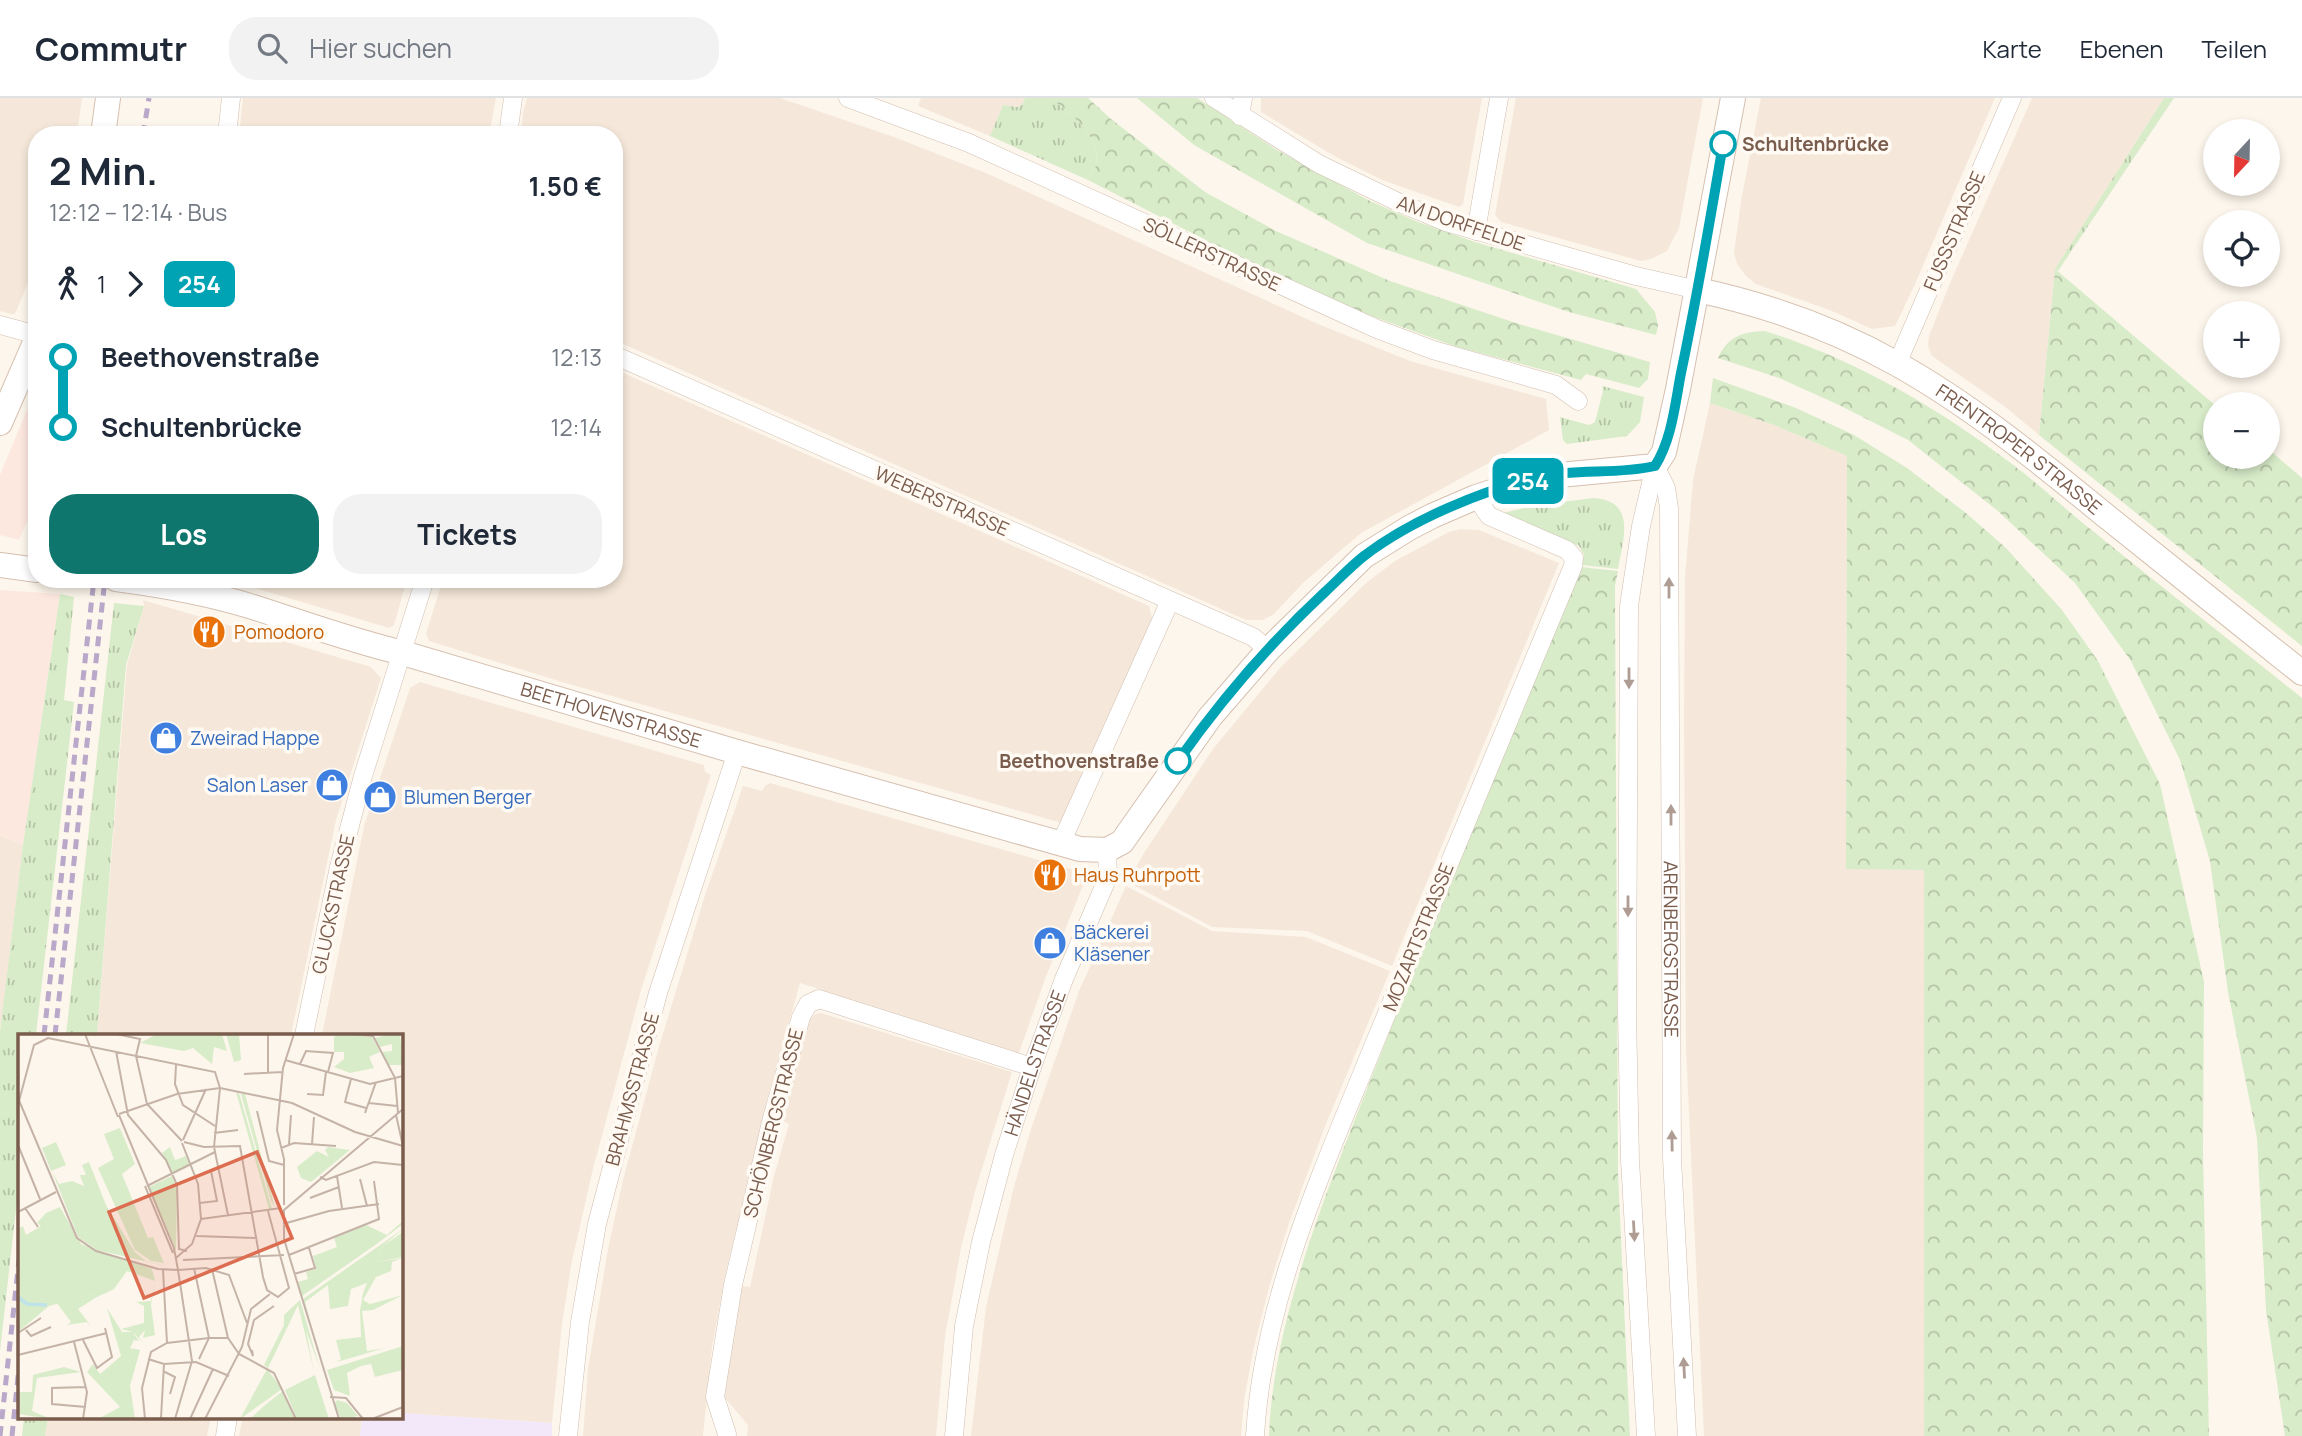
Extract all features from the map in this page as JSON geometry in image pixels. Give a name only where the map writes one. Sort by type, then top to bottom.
[{"type":"street","points":[[104,126],[108,98]]},
{"type":"street","points":[[228,126],[231,98]]},
{"type":"street","points":[[509,126],[513,98]]},
{"type":"street","name":"SÖLLERSTRASSE","points":[[848,98],[969,143],[1377,329],[1433,350],[1556,385],[1578,401]]},
{"type":"street","name":"AM DORFFELDE","points":[[1214,98],[1242,107],[1319,164],[1400,203],[1476,231],[1636,276],[1698,290]]},
{"type":"street","points":[[1476,231],[1499,98]]},
{"type":"street","points":[[1646,1436],[1630,1160],[1627,1013],[1629,606],[1641,526],[1655,466],[1664,452],[1692,322],[1732,98]]},
{"type":"street","name":"FUSSSTRASSE","points":[[1897,364],[2012,98]]},
{"type":"street","name":"FRENTROPER STRASSE","points":[[1698,290],[1783,312],[1854,342],[1897,364],[1965,406],[2026,451],[2302,673]]},
{"type":"street","points":[[0,325],[28,333]]},
{"type":"street","points":[[0,423],[28,357]]},
{"type":"street","name":"WEBERSTRASSE","points":[[623,359],[1253,637],[1268,650]]},
{"type":"street","points":[[1108,850],[1122,842],[1210,717],[1268,650],[1364,556],[1409,528],[1476,497],[1538,477],[1655,466]]},
{"type":"street","name":"ARENBERGSTRASSE","points":[[1655,466],[1666,488],[1669,508],[1672,1158],[1687,1436]]},
{"type":"street","name":"MOZARTSTRASSE","points":[[1255,1436],[1266,1356],[1287,1271],[1398,986],[1573,566],[1574,558],[1567,550],[1489,516],[1476,497]]},
{"type":"street","points":[[0,565],[28,569]]},
{"type":"street","name":"BEETHOVENSTRASSE","points":[[189,588],[364,644],[737,752],[1080,849],[1108,850]]},
{"type":"street","name":"GLUCKSTRASSE","points":[[304,1034],[342,854],[363,776],[422,588]]},
{"type":"street","points":[[1060,843],[1170,601]]},
{"type":"street","name":"BRAHMSSTRASSE","points":[[568,1436],[580,1322],[603,1200],[658,993],[737,752]]},
{"type":"street","name":"HÄNDELSTRASSE","points":[[954,1436],[964,1326],[981,1242],[1004,1155],[1032,1067],[1064,979],[1108,877],[1108,850]]},
{"type":"street","name":"SCHÖNBERGSTRASSE","points":[[727,1434],[715,1397],[733,1285],[772,1118],[800,1017],[808,1004],[819,999],[1032,1067]]},
{"type":"street","points":[[225,1436],[228,1418]]},
{"type":"shaded area","points":[[0,98],[82,98],[78,126],[28,126],[28,283],[15,314],[0,311]]},
{"type":"shaded area","points":[[243,98],[496,98],[491,126],[240,126]]},
{"type":"shaded area","points":[[527,98],[780,98],[894,137],[986,173],[1318,324],[1410,361],[1546,399],[1549,430],[1361,533],[1303,583],[1274,614],[1263,620],[1246,620],[623,344],[623,126],[522,126]]},
{"type":"shaded area","points":[[921,98],[1025,98],[1022,105],[1017,107],[1003,105],[990,136],[918,106]]},
{"type":"shaded area","points":[[1261,98],[1482,98],[1463,204],[1459,207],[1382,180],[1336,157],[1261,112]]},
{"type":"shaded area","points":[[1516,98],[1703,98],[1679,228],[1667,251],[1641,261],[1501,222],[1495,215]]},
{"type":"shaded area","points":[[1761,98],[1995,98],[1895,326],[1872,329],[1832,311],[1756,284],[1737,264],[1734,253],[1741,201]]},
{"type":"shaded area","points":[[2032,98],[2164,98],[2055,269],[2039,435],[2004,406],[1932,356],[1928,346],[1929,336],[1950,283]]},
{"type":"shaded area","points":[[623,373],[1149,606],[1152,618],[1062,823],[562,682],[429,641],[426,634],[440,588],[623,588]]},
{"type":"shaded area","points":[[1710,403],[1774,425],[1847,456],[1846,868],[1924,870],[1924,1436],[1704,1436],[1686,1048],[1684,717],[1685,577],[1693,480]]},
{"type":"shaded area","points":[[28,408],[28,519],[19,540],[0,535],[0,475]]},
{"type":"shaded area","points":[[1460,529],[1479,530],[1559,563],[1392,966],[1307,931],[1212,927],[1128,882],[1144,853],[1213,749],[1280,668],[1366,583],[1395,561],[1449,532]]},
{"type":"shaded area","points":[[255,588],[404,588],[394,625],[389,628]]},
{"type":"shaded area","points":[[0,590],[60,594],[23,845],[0,835]]},
{"type":"shaded area","points":[[143,600],[371,667],[381,678],[336,820],[291,1034],[97,1034],[127,665],[144,606]]},
{"type":"shaded area","points":[[420,682],[704,765],[705,772],[711,775],[641,990],[592,1173],[571,1266],[552,1423],[402,1413],[402,1034],[322,1034],[364,826],[410,688]]},
{"type":"shaded area","points":[[770,783],[1081,872],[1086,878],[1045,979],[1019,1053],[800,983],[764,1112],[725,1276],[712,1347],[703,1436],[583,1436],[588,1369],[608,1249],[623,1180],[658,1050],[706,892],[743,786],[762,791]]},
{"type":"shaded area","points":[[0,835],[23,845],[1,1026],[0,1026]]},
{"type":"shaded area","points":[[1126,886],[1212,931],[1306,937],[1390,971],[1326,1124],[1289,1223],[1253,1351],[1241,1436],[971,1436],[986,1307],[1013,1190],[1031,1129],[1079,991]]},
{"type":"shaded area","points":[[821,1013],[1012,1072],[975,1191],[961,1248],[945,1337],[936,1436],[747,1436],[748,1425],[725,1398],[728,1360],[741,1286],[750,1287],[774,1176],[789,1124],[780,1120],[806,1024],[815,1014]]},
{"type":"shaded area","points":[[402,1413],[552,1423],[552,1436],[360,1436],[362,1418],[402,1418]]},
{"type":"shaded area","points":[[48,1418],[211,1418],[207,1436],[45,1436]]},
{"type":"shaded area","points":[[243,1418],[362,1418],[360,1436],[239,1436]]},
{"type":"green space","points":[[1025,98],[1051,98],[1083,127],[1097,154],[1095,167],[1088,180],[990,136],[1003,105],[1017,107],[1022,105]]},
{"type":"green space","points":[[1051,98],[1088,98],[1205,192],[1276,231],[1390,281],[1519,324],[1650,362],[1648,379],[1639,388],[1586,374],[1581,380],[1457,347],[1366,314],[1233,254],[1088,180],[1096,165],[1094,144],[1083,127]]},
{"type":"green space","points":[[1137,98],[1197,98],[1277,150],[1370,201],[1418,222],[1475,242],[1636,289],[1655,312],[1658,325],[1656,335],[1569,312],[1367,243],[1194,145]]},
{"type":"green space","points":[[2164,98],[2174,98],[2058,271],[2055,269]]},
{"type":"green space","points":[[2055,269],[2203,395],[2203,469],[2280,469],[2280,459],[2302,478],[2302,646],[2039,435]]},
{"type":"green space","points":[[1765,331],[1798,342],[1862,370],[1924,404],[1984,443],[2302,698],[2302,1436],[2285,1436],[2266,1310],[2257,1138],[2228,992],[2210,861],[2180,760],[2131,661],[2075,583],[1998,511],[1908,440],[1779,378],[1718,358],[1731,340],[1749,333]]},
{"type":"green space","points":[[1713,378],[1796,408],[1854,435],[1907,468],[2006,548],[2062,610],[2098,661],[2160,784],[2204,982],[2203,1152],[2209,1436],[1924,1436],[1924,870],[1846,869],[1847,456],[1774,425],[1710,403]]},
{"type":"green space","points":[[1602,386],[1644,397],[1640,422],[1627,436],[1567,444],[1563,440],[1560,417],[1589,425],[1595,422]]},
{"type":"green space","points":[[1594,498],[1617,506],[1622,514],[1624,535],[1618,569],[1582,565],[1584,555],[1579,546],[1503,513],[1537,505]]},
{"type":"green space","points":[[1581,567],[1618,571],[1615,586],[1618,1173],[1630,1436],[1269,1436],[1281,1345],[1292,1299],[1322,1207],[1423,949]]},
{"type":"green space","points":[[60,594],[74,597],[64,700],[74,702],[36,1034],[18,1034],[18,1192],[0,1351],[0,1031],[23,845]]},
{"type":"green space","points":[[114,603],[144,606],[126,665],[97,1034],[66,1034]]},
{"type":"green space","points":[[24,1418],[48,1418],[45,1436],[22,1436]]},
{"type":"railway","points":[[144,126],[149,98]]},
{"type":"railway","points":[[44,1034],[93,588]]},
{"type":"railway","points":[[55,1034],[104,588]]},
{"type":"railway","points":[[0,1436],[18,1269]]},
{"type":"railway","points":[[12,1436],[18,1377]]},
{"type":"bus line","name":"254","points":[[1178,761],[1210,717],[1253,667],[1314,603],[1364,556],[1409,528],[1476,497],[1538,477],[1655,466],[1664,452],[1675,402],[1698,290],[1723,144]]},
{"type":"place","name":"Schultenbrücke","points":[[1723,144]]},
{"type":"place","name":"Pomodoro","points":[[209,632]]},
{"type":"place","name":"Zweirad Happe","points":[[166,738]]},
{"type":"place","name":"Beethovenstraße","points":[[1178,761]]},
{"type":"place","name":"Salon Laser","points":[[332,785]]},
{"type":"place","name":"Blumen Berger","points":[[380,797]]},
{"type":"place","name":"Haus Ruhrpott","points":[[1050,875]]},
{"type":"place","name":"Bäckerei Kläsener","points":[[1050,943]]}]
